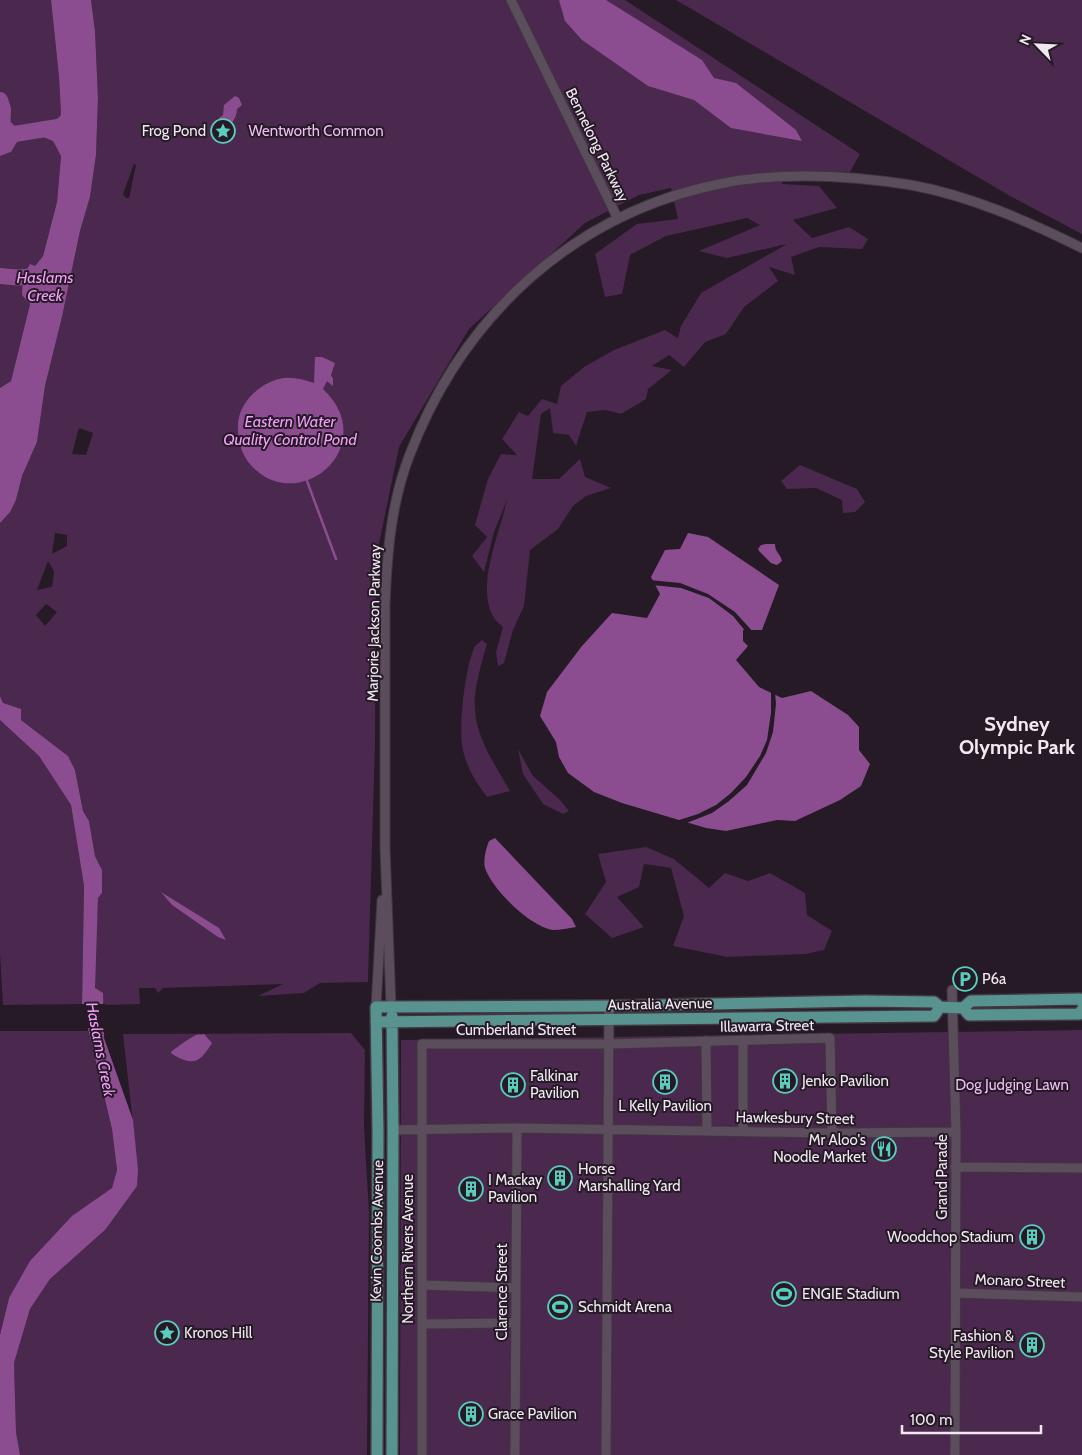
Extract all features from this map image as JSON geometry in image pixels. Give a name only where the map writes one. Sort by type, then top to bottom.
[{"type":"main road","name":"Australia Avenue","points":[[958,1008],[970,1000],[1080,999],[1082,1002]]},
{"type":"main road","name":"Australia Avenue","points":[[376,1007],[934,1002],[940,1007],[958,1008],[969,1014],[1078,1014],[1082,1010]]},
{"type":"main road","name":"Kevin Coombs Avenue","points":[[391,1006],[393,1130],[392,1455]]},
{"type":"main road","name":"Kevin Coombs Avenue","points":[[376,1007],[378,1132],[377,1455]]},
{"type":"main road","name":"Australia Avenue","points":[[376,1022],[934,1016],[940,1007]]},
{"type":"main road","points":[[378,1132],[393,1130]]},
{"type":"street","name":"Bennelong Parkway","points":[[511,0],[618,219],[675,196],[721,184],[768,178],[836,177],[912,186],[957,197],[1002,212],[1082,248]]},
{"type":"street","name":"Marjorie Jackson Parkway","points":[[391,1006],[385,847],[386,572],[396,501],[409,455],[446,378],[472,340],[499,309],[529,278],[552,260],[575,243],[618,219]]},
{"type":"street","name":"Marjorie Jackson Parkway","points":[[376,1007],[385,847]]},
{"type":"street","name":"Grand Parade","points":[[952,990],[958,1008],[955,1167],[955,1455]]},
{"type":"street","points":[[606,1455],[609,1006]]},
{"type":"street","name":"Illawarra Street","points":[[609,1040],[706,1041],[830,1038],[832,1133]]},
{"type":"street","name":"Cumberland Street","points":[[422,1044],[609,1040]]},
{"type":"street","points":[[743,1040],[743,1131]]},
{"type":"street","points":[[706,1041],[707,1131]]},
{"type":"street","name":"Northern Rivers Avenue","points":[[422,1044],[422,1455]]},
{"type":"street","name":"Hawkesbury Street","points":[[393,1130],[517,1128],[832,1133],[956,1132]]},
{"type":"street","name":"Clarence Street","points":[[515,1455],[517,1128]]},
{"type":"street","points":[[955,1167],[1082,1168]]},
{"type":"street","points":[[422,1285],[515,1288]]},
{"type":"street","name":"Monaro Street","points":[[956,1293],[1082,1297]]},
{"type":"street","points":[[422,1324],[515,1323]]},
{"type":"green space","points":[[0,0],[51,0],[61,115],[53,141],[61,156],[57,202],[43,256],[35,266],[23,295],[30,304],[11,381],[0,388],[0,156],[11,152],[14,125],[0,112]]},
{"type":"green space","name":"Wentworth Common","points":[[91,0],[625,0],[860,154],[850,172],[786,171],[782,184],[819,186],[837,208],[793,220],[812,238],[849,227],[868,239],[862,249],[819,247],[791,257],[795,275],[769,267],[778,281],[744,307],[726,334],[705,342],[684,367],[669,355],[652,366],[672,370],[648,389],[646,399],[621,414],[606,410],[587,412],[576,446],[569,435],[553,433],[550,408],[541,414],[532,479],[559,479],[580,459],[585,477],[611,488],[586,496],[573,506],[558,529],[530,550],[524,606],[513,630],[504,663],[498,666],[496,652],[503,627],[493,616],[488,601],[487,585],[493,549],[507,500],[494,532],[484,572],[472,556],[487,537],[475,525],[488,479],[501,454],[517,455],[502,439],[519,412],[528,416],[542,399],[557,404],[561,386],[584,367],[614,350],[665,330],[678,338],[681,326],[701,293],[787,244],[727,258],[699,251],[760,225],[747,218],[666,236],[630,255],[622,294],[605,297],[595,254],[637,224],[678,219],[671,188],[639,195],[585,223],[469,329],[399,447],[379,544],[376,594],[375,743],[368,982],[320,983],[304,993],[258,996],[283,984],[163,988],[158,993],[155,988],[139,988],[140,1004],[103,1005],[95,988],[94,977],[98,898],[102,893],[102,870],[95,856],[89,821],[83,811],[75,770],[68,756],[21,720],[3,703],[0,696],[0,523],[16,500],[22,476],[37,442],[45,386],[80,231],[90,197],[96,155],[98,98],[95,31]],"holes":[[[134,164],[136,165],[129,198],[126,198],[123,194]],[[79,428],[93,433],[86,455],[72,454]],[[55,533],[67,535],[67,546],[52,554]],[[48,561],[54,571],[52,587],[37,590]],[[46,604],[57,612],[45,626],[36,615]]]},
{"type":"green space","points":[[676,0],[1082,0],[1082,234],[1010,196]]},
{"type":"green space","points":[[800,465],[857,489],[865,502],[855,512],[843,513],[842,500],[816,488],[787,489],[781,481]]},
{"type":"green space","points":[[482,640],[487,644],[475,694],[476,720],[483,741],[510,791],[487,797],[468,766],[463,752],[461,735],[465,682],[475,647]]},
{"type":"green space","points":[[0,720],[39,756],[71,805],[84,886],[82,1004],[3,1005],[0,954]]},
{"type":"green space","points":[[518,749],[533,776],[560,800],[569,811],[563,814],[543,804],[523,774]]},
{"type":"green space","points":[[646,847],[674,859],[709,888],[725,873],[748,881],[770,873],[805,893],[807,915],[832,931],[824,950],[805,954],[727,957],[673,946],[684,916],[671,868],[644,864],[639,887],[617,897],[644,927],[612,938],[585,914],[606,882],[598,854]]},
{"type":"green space","name":"Dog Judging Lawn","points":[[1082,1030],[1082,1455],[400,1455],[401,1040]]},
{"type":"green space","points":[[0,1031],[88,1031],[112,1129],[117,1170],[112,1188],[100,1197],[9,1298],[0,1335]]},
{"type":"green space","points":[[351,1033],[365,1050],[364,1126],[369,1213],[367,1455],[20,1455],[16,1432],[14,1363],[30,1309],[50,1279],[105,1230],[138,1169],[123,1034]]},
{"type":"water","name":"Haslams Creek","points":[[51,0],[91,0],[95,31],[98,98],[96,155],[90,197],[80,231],[45,386],[37,442],[22,476],[16,500],[10,512],[0,523],[0,388],[11,381],[30,304],[22,295],[23,277],[30,264],[35,266],[43,256],[57,202],[61,156],[53,141],[41,136],[61,115]]},
{"type":"water","points":[[559,0],[606,0],[702,60],[714,78],[736,83],[796,130],[802,141],[731,128],[694,100],[648,86],[582,40],[565,21]]},
{"type":"water","points":[[235,96],[239,98],[242,105],[237,109],[231,124],[218,132],[219,118],[223,115],[224,105]]},
{"type":"water","points":[[0,112],[14,125],[20,137],[11,152],[0,156]]},
{"type":"water","name":"Eastern Water Quality Control Pond","points":[[315,357],[322,357],[335,363],[331,375],[333,386],[327,381],[323,389],[333,400],[340,413],[343,431],[341,448],[332,462],[320,474],[305,481],[289,483],[273,480],[257,471],[244,456],[238,437],[240,415],[253,393],[268,383],[288,378],[314,383]]},
{"type":"water","points":[[688,533],[708,537],[779,585],[762,630],[743,630],[743,641],[748,646],[736,660],[759,687],[782,698],[811,691],[848,715],[859,727],[859,750],[870,764],[861,786],[840,800],[795,821],[777,820],[726,831],[706,828],[622,803],[594,792],[568,773],[559,757],[556,742],[540,716],[547,692],[582,646],[612,613],[647,618],[660,594],[651,577],[665,550],[680,549]]},
{"type":"water","points":[[775,544],[782,561],[777,565],[771,563],[759,551],[758,549],[761,545]]},
{"type":"water","name":"Haslams Creek","points":[[0,696],[3,703],[21,709],[21,720],[68,756],[75,770],[83,811],[89,821],[95,856],[102,870],[102,893],[98,898],[95,988],[103,993],[104,1038],[133,1120],[138,1169],[137,1186],[105,1230],[50,1279],[30,1309],[14,1363],[16,1432],[20,1455],[0,1455],[0,1335],[9,1298],[30,1261],[72,1216],[112,1188],[117,1170],[112,1129],[82,1004],[84,886],[71,805],[39,756],[0,720]]},
{"type":"water","points":[[495,838],[572,919],[576,927],[553,930],[544,927],[523,915],[513,906],[495,886],[484,865],[489,841]]},
{"type":"water","points":[[161,892],[219,928],[226,940],[218,937],[172,905]]},
{"type":"water","points":[[204,1034],[212,1043],[199,1059],[190,1061],[172,1054],[173,1050],[191,1038]]},
{"type":"pier","points":[[649,580],[680,583],[708,594],[735,612],[754,633],[747,633],[733,616],[709,598],[681,588],[652,585]]},
{"type":"pier","points":[[771,690],[775,692],[776,704],[773,732],[766,753],[747,785],[712,813],[684,824],[676,821],[698,814],[716,805],[746,777],[760,756],[767,740],[771,713]]},
{"type":"pier","points":[[80,1004],[106,1004],[106,1028],[85,1028]]},
{"type":"waterway","points":[[0,100],[3,109],[2,136]]},
{"type":"waterway","points":[[2,136],[58,127],[68,123]]},
{"type":"waterway","points":[[0,276],[22,277],[44,271]]},
{"type":"waterway","points":[[307,481],[336,559]]},
{"type":"place","name":"Frog Pond","points":[[223,131]]},
{"type":"place","name":"P6a","points":[[965,979]]},
{"type":"place","name":"Jenko Pavilion","points":[[785,1081]]},
{"type":"place","name":"L Kelly Pavilion","points":[[665,1082]]},
{"type":"place","name":"Falkinar Pavilion","points":[[513,1085]]},
{"type":"place","name":"Mr Aloo's Noodle Market","points":[[884,1149]]},
{"type":"place","name":"Horse Marshalling Yard","points":[[560,1178]]},
{"type":"place","name":"I Mackay Pavilion","points":[[471,1189]]},
{"type":"place","name":"Woodchop Stadium","points":[[1032,1237]]},
{"type":"place","name":"ENGIE Stadium","points":[[784,1294]]},
{"type":"place","name":"Schmidt Arena","points":[[560,1307]]},
{"type":"place","name":"Kronos Hill","points":[[167,1333]]},
{"type":"place","name":"Fashion & Style Pavilion","points":[[1032,1345]]},
{"type":"place","name":"Grace Pavilion","points":[[471,1414]]},
{"type":"district","name":"Sydney Olympic Park","points":[[1017,736]]}]
